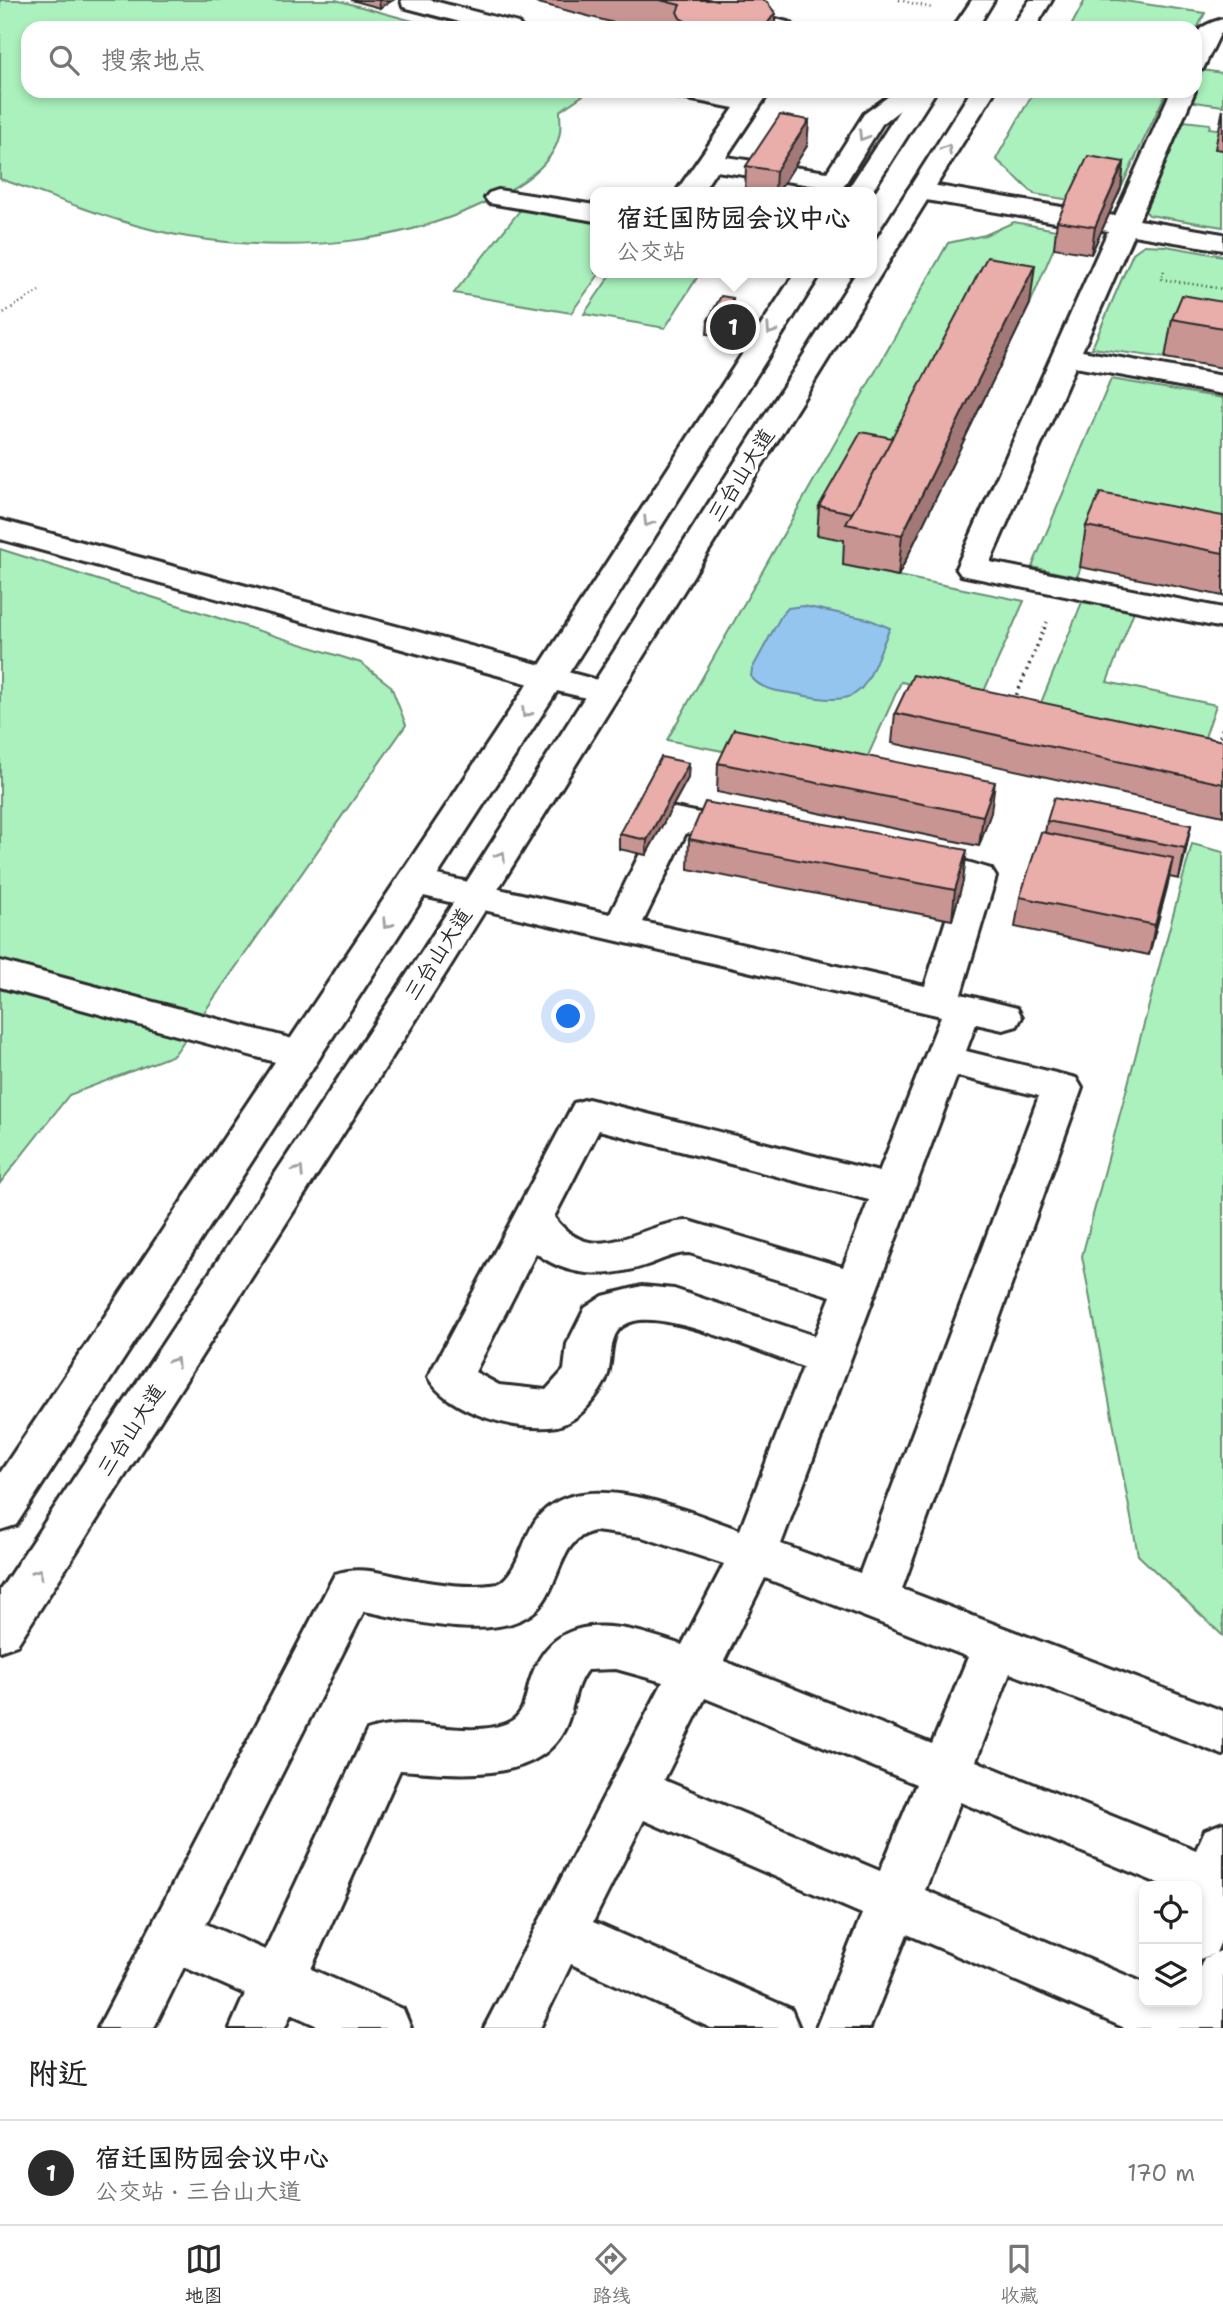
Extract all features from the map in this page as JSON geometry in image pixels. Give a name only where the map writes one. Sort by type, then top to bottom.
[{"type":"main road","points":[[678,0],[757,21]]},
{"type":"main road","points":[[970,21],[983,0]]},
{"type":"main road","points":[[1028,21],[1041,0]]},
{"type":"main road","points":[[411,2],[483,21]]},
{"type":"main road","points":[[1202,48],[1210,30],[1223,26]]},
{"type":"main road","points":[[693,187],[753,98]]},
{"type":"main road","points":[[715,155],[835,180],[873,119],[902,98]]},
{"type":"main road","points":[[862,187],[919,98]]},
{"type":"main road","name":"三台山大道","points":[[877,260],[979,98]]},
{"type":"main road","points":[[1180,98],[972,568],[1223,618]]},
{"type":"main road","points":[[920,191],[1223,242]]},
{"type":"main road","points":[[498,198],[590,212]]},
{"type":"main road","points":[[0,1511],[548,679],[805,278]]},
{"type":"main road","name":"三台山大道","points":[[0,1630],[476,895],[866,278]]},
{"type":"main road","points":[[1066,357],[1223,385]]},
{"type":"main road","points":[[0,528],[548,679],[604,692]]},
{"type":"main road","points":[[621,929],[675,819],[780,839]]},
{"type":"main road","points":[[511,2028],[754,1553],[892,1191],[944,1059],[968,1009],[978,877],[886,860]]},
{"type":"main road","points":[[415,882],[968,1009]]},
{"type":"main road","points":[[0,974],[301,1055]]},
{"type":"main road","points":[[874,1600],[1062,1088],[944,1059]]},
{"type":"main road","points":[[828,1358],[674,1306],[642,1303],[618,1308],[600,1320],[589,1344],[586,1374],[573,1393],[556,1408],[520,1408],[465,1391],[450,1377],[588,1112],[892,1191]]},
{"type":"main road","points":[[533,1219],[553,1244],[578,1256],[612,1260],[643,1250],[666,1237],[689,1237],[855,1287]]},
{"type":"main road","points":[[125,2028],[352,1588],[433,1604],[483,1608],[517,1598],[532,1578],[541,1553],[554,1531],[569,1520],[593,1512],[627,1513],[754,1553],[1223,1733]]},
{"type":"main road","points":[[843,2028],[996,1646]]},
{"type":"main road","points":[[268,2005],[385,1747],[492,1749],[519,1743],[539,1730],[550,1712],[554,1675],[563,1661],[581,1649],[617,1648],[694,1671],[945,1773],[1218,1864],[1202,1918]]},
{"type":"main road","points":[[633,1791],[893,1903],[1181,2020],[1223,1976]]},
{"type":"main road","points":[[560,1933],[772,2028]]},
{"type":"main road","points":[[173,1936],[268,2005],[384,2028]]},
{"type":"path","points":[[0,315],[39,291]]},
{"type":"path","points":[[1008,714],[1062,586]]},
{"type":"path","points":[[1217,748],[1223,727]]},
{"type":"green space","points":[[0,0],[336,0],[412,21],[21,21],[21,98],[579,98],[560,111],[560,129],[553,152],[531,176],[513,188],[467,211],[429,224],[350,241],[269,245],[188,237],[116,220],[0,179]]},
{"type":"green space","points":[[1085,0],[1118,0],[1205,13],[1201,21],[1074,21]]},
{"type":"green space","points":[[1202,70],[1223,73],[1223,106],[1188,101],[1190,98],[1202,98]]},
{"type":"green space","points":[[1030,98],[1164,98],[1121,188],[1076,201],[1034,194],[996,159]]},
{"type":"green space","points":[[1184,121],[1210,124],[1209,128],[1223,130],[1223,227],[1149,215],[1145,211]]},
{"type":"green space","points":[[525,204],[590,215],[590,278],[596,278],[571,313],[454,293]]},
{"type":"green space","points":[[1014,222],[1061,231],[1030,304],[983,296],[843,565],[1024,601],[981,698],[901,682],[858,778],[667,740],[948,243],[985,235]]},
{"type":"green space","points":[[1144,245],[1223,256],[1223,342],[1176,333],[1165,358],[1092,348],[1133,253]]},
{"type":"green space","points":[[609,278],[697,278],[665,328],[584,314]]},
{"type":"green space","points":[[1111,379],[1223,398],[1223,559],[1094,533],[1077,577],[1032,567]]},
{"type":"green space","points":[[0,549],[361,663],[391,686],[406,725],[174,1055],[69,1095],[0,1183]]},
{"type":"green space","points":[[1082,602],[1134,611],[1107,682],[1216,705],[1204,740],[1040,705]]},
{"type":"green space","points":[[1192,844],[1223,852],[1223,1636],[1138,1555],[1082,1256]]},
{"type":"water","points":[[803,606],[868,619],[890,628],[868,679],[860,690],[851,696],[838,699],[820,698],[777,691],[766,688],[751,677],[752,669],[781,616],[788,608]]},
{"type":"building","points":[[660,0],[763,0],[775,13],[769,21],[685,21],[677,12],[680,5]]},
{"type":"building","points":[[780,115],[809,120],[776,171],[746,166]]},
{"type":"building","points":[[1088,156],[1124,162],[1095,227],[1057,221]]},
{"type":"building","points":[[987,257],[1035,265],[902,535],[846,524],[858,502]]},
{"type":"building","points":[[1182,295],[1223,302],[1223,328],[1172,319]]},
{"type":"building","points":[[721,296],[733,298],[720,322],[708,320]]},
{"type":"building","points":[[861,432],[892,438],[852,513],[819,506]]},
{"type":"building","points":[[1100,493],[1223,516],[1223,553],[1086,526]]},
{"type":"building","points":[[913,675],[1223,741],[1223,784],[895,713]]},
{"type":"building","points":[[734,729],[995,782],[983,816],[718,763]]},
{"type":"building","points":[[661,757],[689,763],[647,840],[619,834]]},
{"type":"building","points":[[1054,798],[1191,825],[1185,848],[1047,821]]},
{"type":"building","points":[[705,802],[967,850],[955,890],[689,839]]},
{"type":"building","points":[[1041,832],[1173,858],[1155,925],[1020,897]]},
{"type":"place","name":"宿迁国防园会议中心","points":[[733,327]]}]
